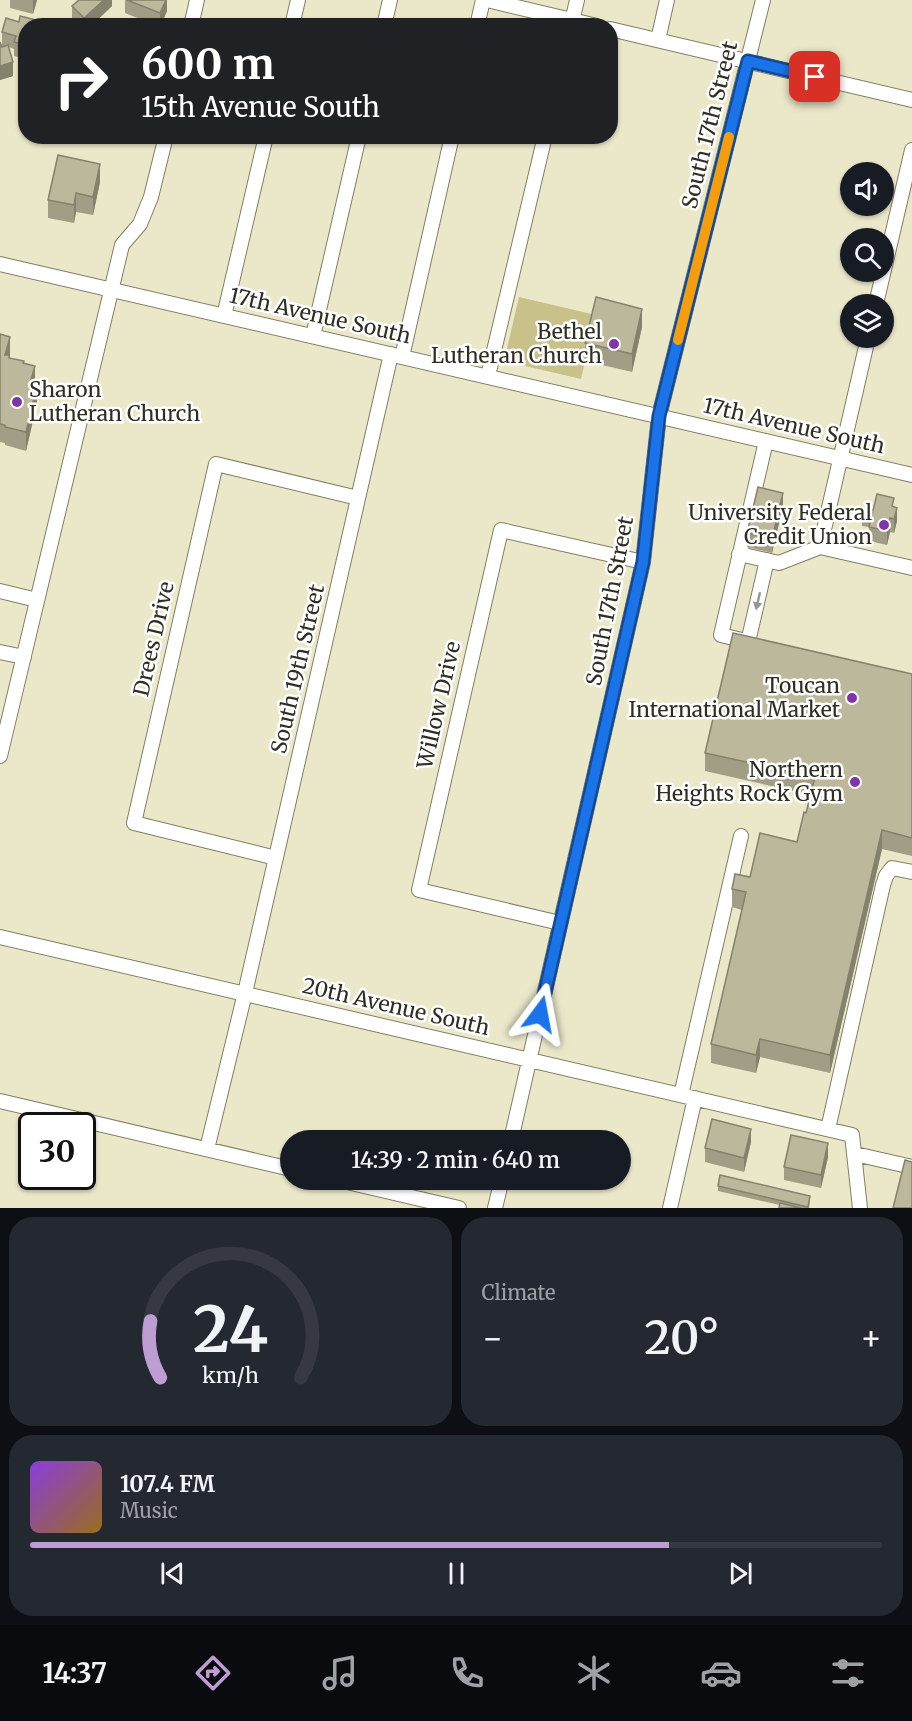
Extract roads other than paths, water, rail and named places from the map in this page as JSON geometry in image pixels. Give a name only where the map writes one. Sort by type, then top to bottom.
[{"type":"street","points":[[193,18],[197,0]]},
{"type":"street","points":[[294,18],[298,0]]},
{"type":"street","points":[[386,18],[390,0]]},
{"type":"street","points":[[479,18],[485,0],[553,18]]},
{"type":"street","points":[[573,18],[577,0]]},
{"type":"street","points":[[658,40],[667,0]]},
{"type":"street","name":"South 17th Street","points":[[513,1130],[643,562],[659,416],[762,0]]},
{"type":"street","points":[[618,31],[912,100]]},
{"type":"street","points":[[1,750],[122,245],[140,224],[152,197],[164,144]]},
{"type":"street","points":[[224,316],[264,144]]},
{"type":"street","points":[[313,336],[357,144]]},
{"type":"street","name":"South 19th Street","points":[[207,1149],[358,498],[397,356],[450,144]]},
{"type":"street","points":[[488,376],[543,144]]},
{"type":"street","points":[[878,294],[912,150]]},
{"type":"street","name":"17th Avenue South","points":[[0,264],[912,475]]},
{"type":"street","points":[[820,547],[866,348]]},
{"type":"street","points":[[764,646],[721,635],[766,441]]},
{"type":"street","name":"Drees Drive","points":[[276,858],[134,824],[216,464],[358,498]]},
{"type":"street","name":"Willow Drive","points":[[560,923],[419,890],[501,530],[643,562]]},
{"type":"street","points":[[739,554],[779,563],[820,547],[912,568]]},
{"type":"street","points":[[748,642],[767,561]]},
{"type":"street","points":[[0,591],[37,600]]},
{"type":"street","points":[[0,652],[24,657]]},
{"type":"street","points":[[670,1208],[688,1097],[741,836]]},
{"type":"street","points":[[828,1129],[883,885],[892,868],[912,872]]},
{"type":"street","name":"20th Avenue South","points":[[0,937],[852,1135],[855,1154]]},
{"type":"street","points":[[0,1101],[280,1166]]},
{"type":"street","points":[[860,1208],[855,1154],[912,1167]]},
{"type":"street","points":[[381,1190],[459,1208]]},
{"type":"street","points":[[495,1208],[499,1190]]},
{"type":"place","name":"Bethel Lutheran Church","points":[[614,344]]},
{"type":"place","name":"Sharon Lutheran Church","points":[[17,402]]},
{"type":"place","name":"University Federal Credit Union","points":[[884,525]]},
{"type":"place","name":"Toucan International Market","points":[[852,698]]},
{"type":"place","name":"Northern Heights Rock Gym","points":[[855,782]]}]
